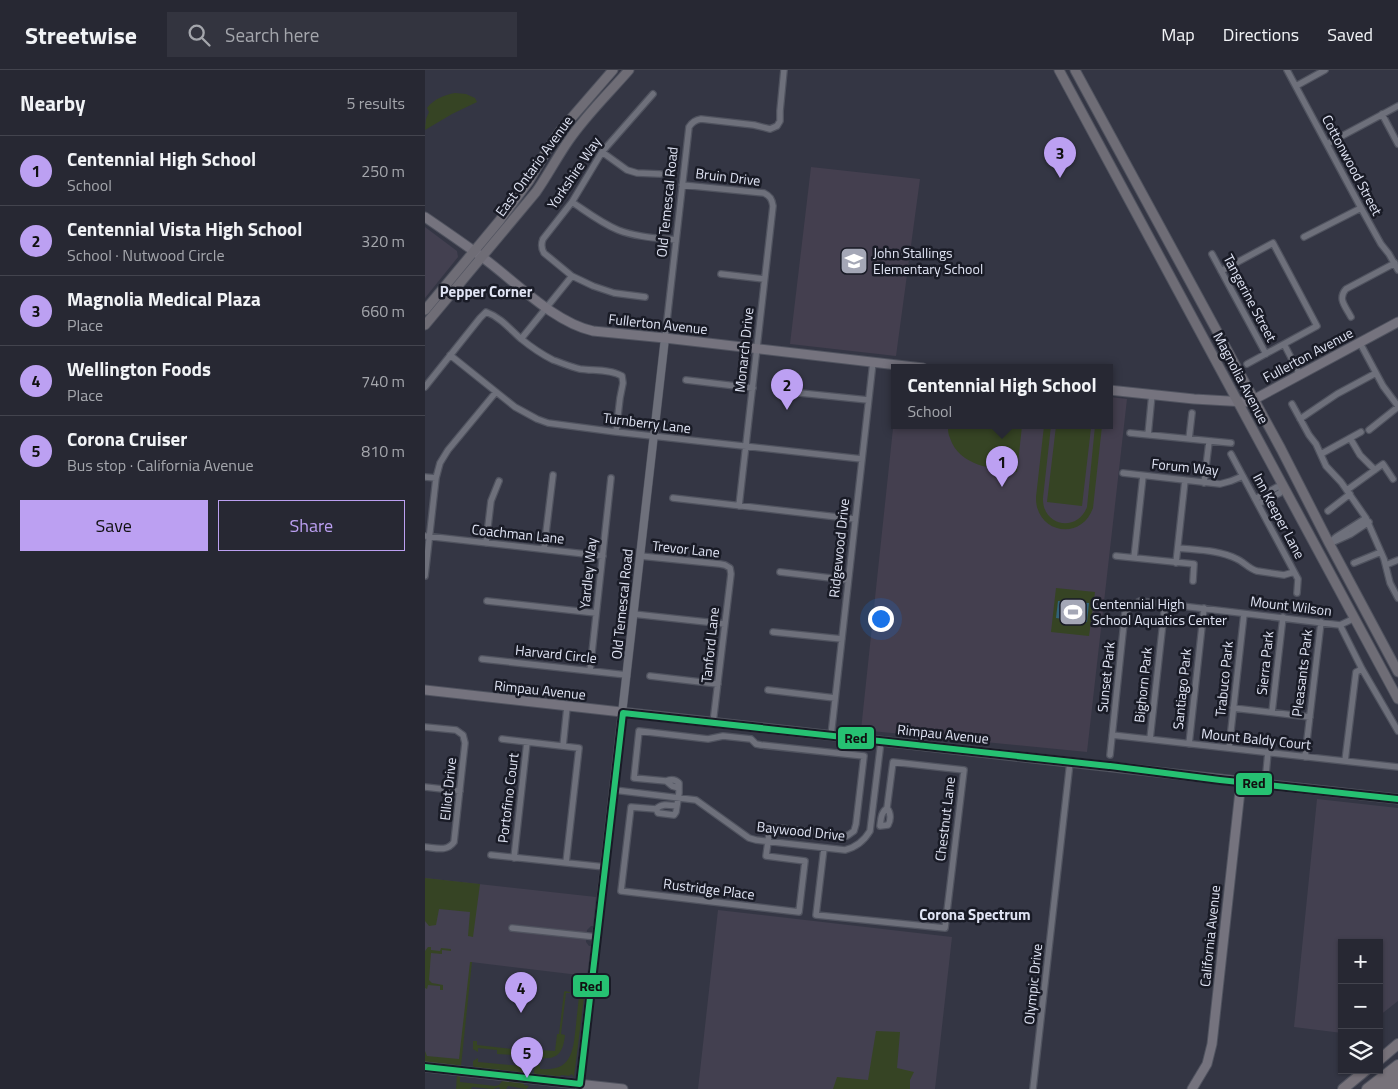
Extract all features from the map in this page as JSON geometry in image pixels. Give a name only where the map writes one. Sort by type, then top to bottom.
[{"type":"highway","points":[[1383,1057],[1398,1044]]},
{"type":"highway","points":[[1367,1089],[1398,1065]]},
{"type":"highway","points":[[1343,1089],[1361,1074]]},
{"type":"highway","points":[[1380,1089],[1398,1076]]},
{"type":"highway","points":[[1393,1089],[1398,1086]]},
{"type":"main road","name":"East Ontario Avenue","points":[[425,310],[500,220],[529,181],[561,130],[613,70]]},
{"type":"main road","name":"East Ontario Avenue","points":[[425,325],[536,192],[547,177],[568,140],[629,70]]},
{"type":"main road","name":"Magnolia Avenue","points":[[1059,70],[1398,699]]},
{"type":"main road","name":"Magnolia Avenue","points":[[1075,70],[1308,500],[1329,544],[1398,672]]},
{"type":"main road","points":[[1104,152],[1116,146]]},
{"type":"main road","name":"Fullerton Avenue","points":[[425,217],[474,251],[547,308],[583,329],[891,364]]},
{"type":"main road","points":[[1193,318],[1205,311]]},
{"type":"main road","name":"Fullerton Avenue","points":[[1113,390],[1238,402],[1253,400],[1398,322]]},
{"type":"main road","points":[[1284,487],[1296,480]]},
{"type":"main road","points":[[1317,550],[1329,544]]},
{"type":"main road","name":"Rimpau Avenue","points":[[425,690],[1398,799]]},
{"type":"main road","name":"California Avenue","points":[[1192,1089],[1207,1064],[1212,1044],[1241,782]]},
{"type":"main road","points":[[425,1067],[579,1087],[623,1089]]},
{"type":"street","name":"Old Temescal Road","points":[[579,1087],[689,127],[695,120],[701,119],[754,125],[770,129],[777,126],[780,121],[784,70]]},
{"type":"street","name":"Cottonwood Street","points":[[1287,70],[1361,208],[1398,270]]},
{"type":"street","points":[[1295,86],[1325,70]]},
{"type":"street","name":"Yorkshire Way","points":[[572,276],[544,253],[541,247],[543,239],[572,202],[602,152],[653,94]]},
{"type":"street","points":[[1327,144],[1398,106]]},
{"type":"street","points":[[1382,114],[1398,144]]},
{"type":"street","points":[[602,152],[627,170],[637,173],[660,174]]},
{"type":"street","name":"Bruin Drive","points":[[682,185],[764,194],[770,198]]},
{"type":"street","name":"Monarch Drive","points":[[739,506],[773,206],[770,198]]},
{"type":"street","points":[[572,202],[600,222],[620,231],[676,240]]},
{"type":"street","points":[[1304,237],[1361,208]]},
{"type":"street","points":[[1221,271],[1273,243],[1317,326],[1247,364]]},
{"type":"street","name":"Tangerine Street","points":[[1212,254],[1266,354]]},
{"type":"street","points":[[1351,317],[1341,299],[1346,289],[1395,263]]},
{"type":"street","points":[[721,274],[765,279]]},
{"type":"street","points":[[521,339],[572,276],[603,290],[645,297]]},
{"type":"street","points":[[425,387],[479,318],[486,312],[493,315],[540,353],[580,369],[615,372],[622,376],[623,383],[616,432]]},
{"type":"street","points":[[1360,343],[1383,386],[1398,407],[1369,430]]},
{"type":"street","points":[[1285,344],[1300,375]]},
{"type":"street","name":"Turnberry Lane","points":[[450,355],[515,407],[537,419],[560,425],[862,459]]},
{"type":"street","name":"Ridgewood Drive","points":[[831,736],[873,362]]},
{"type":"street","points":[[1300,419],[1337,394],[1376,373]]},
{"type":"street","points":[[686,380],[753,388]]},
{"type":"street","points":[[425,576],[427,536],[440,463],[448,450],[496,392]]},
{"type":"street","points":[[800,393],[868,400]]},
{"type":"street","points":[[1148,435],[1152,394]]},
{"type":"street","points":[[1292,404],[1316,444],[1326,466],[1349,492],[1368,520],[1386,565],[1389,583],[1398,598]]},
{"type":"street","points":[[1189,439],[1192,413]]},
{"type":"street","points":[[1321,454],[1361,432]]},
{"type":"street","points":[[1130,433],[1231,444]]},
{"type":"street","points":[[1350,438],[1360,455],[1375,470]]},
{"type":"street","points":[[1204,483],[1209,442]]},
{"type":"street","name":"Inn Keeper Lane","points":[[1231,454],[1295,572],[1298,579],[1297,593]]},
{"type":"street","points":[[1328,511],[1383,464],[1393,479]]},
{"type":"street","name":"Forum Way","points":[[1123,473],[1220,484],[1243,476]]},
{"type":"street","points":[[544,549],[553,474]]},
{"type":"street","points":[[425,476],[436,478]]},
{"type":"street","points":[[1134,558],[1143,476]]},
{"type":"street","name":"Yardley Way","points":[[590,671],[611,478]]},
{"type":"street","points":[[1176,563],[1185,480]]},
{"type":"street","points":[[486,543],[491,501],[499,481]]},
{"type":"street","points":[[1257,502],[1280,493],[1284,487]]},
{"type":"street","points":[[673,498],[855,519]]},
{"type":"street","points":[[1329,544],[1351,534],[1368,520]]},
{"type":"street","name":"Coachman Lane","points":[[427,536],[603,556]]},
{"type":"street","points":[[1178,548],[1224,554],[1238,559],[1257,572],[1284,575],[1295,572]]},
{"type":"street","points":[[1354,563],[1381,552]]},
{"type":"street","name":"Trevor Lane","points":[[640,556],[720,564],[730,568]]},
{"type":"street","points":[[1116,556],[1194,564],[1193,582]]},
{"type":"street","points":[[1386,565],[1398,560]]},
{"type":"street","name":"Tanford Lane","points":[[713,723],[731,574],[730,568]]},
{"type":"street","points":[[780,572],[848,580]]},
{"type":"street","points":[[487,601],[596,613]]},
{"type":"street","name":"Mount Wilson","points":[[1133,604],[1140,601],[1340,625],[1355,618]]},
{"type":"street","name":"Sunset Park","points":[[1110,755],[1125,613],[1133,604]]},
{"type":"street","name":"Bighorn Park","points":[[1150,739],[1165,604]]},
{"type":"street","name":"Santiago Park","points":[[1189,744],[1204,608]]},
{"type":"street","points":[[633,614],[725,624]]},
{"type":"street","name":"Trabuco Park","points":[[1229,748],[1244,614]]},
{"type":"street","name":"Sierra Park","points":[[1272,712],[1283,617]]},
{"type":"street","name":"Pleasants Park","points":[[1305,757],[1321,622]]},
{"type":"street","points":[[1340,625],[1398,731]]},
{"type":"street","points":[[773,632],[842,639]]},
{"type":"street","name":"Harvard Circle","points":[[482,659],[627,675]]},
{"type":"street","points":[[1345,761],[1356,672],[1362,668]]},
{"type":"street","points":[[650,676],[718,684]]},
{"type":"street","points":[[767,690],[835,698]]},
{"type":"street","points":[[563,746],[567,707]]},
{"type":"street","points":[[1233,708],[1309,717]]},
{"type":"street","name":"Elliot Drive","points":[[425,727],[456,730],[463,735],[465,743],[455,837],[451,846],[445,849],[425,847]]},
{"type":"street","name":"Rustridge Place","points":[[639,731],[707,739],[723,736],[744,738],[751,739],[756,744],[761,745],[864,756],[857,824],[853,833],[847,836],[770,828],[768,842],[766,856],[805,861],[799,912],[621,892],[631,806],[656,809],[664,805],[677,806],[679,783],[675,780],[634,778],[639,731]]},
{"type":"street","name":"Mount Baldy Court","points":[[1112,735],[1398,767]]},
{"type":"street","points":[[501,739],[579,748],[566,863]]},
{"type":"street","name":"Baywood Drive","points":[[614,790],[696,800],[749,838],[756,840],[845,850],[862,842],[868,834],[871,824],[881,741]]},
{"type":"street","name":"Portofino Court","points":[[514,858],[527,742]]},
{"type":"street","points":[[1265,784],[1268,752]]},
{"type":"street","name":"Chestnut Lane","points":[[824,848],[816,914],[945,928],[963,770],[893,762],[887,808],[882,814],[881,826],[871,824]]},
{"type":"street","name":"Olympic Drive","points":[[1033,1089],[1070,762]]},
{"type":"street","points":[[425,787],[460,791]]},
{"type":"street","points":[[491,856],[605,867]]},
{"type":"street","points":[[512,928],[597,937]]},
{"type":"shaded area","name":"John Stallings Elementary School","points":[[811,167],[920,179],[896,356],[790,344]]},
{"type":"shaded area","points":[[425,227],[457,251],[458,257],[425,298]]},
{"type":"shaded area","points":[[1113,397],[1127,399],[1087,752],[861,730],[893,429],[1113,429]]},
{"type":"shaded area","points":[[1317,799],[1398,808],[1398,1001],[1383,1013],[1383,939],[1338,939],[1338,1032],[1294,1027]]},
{"type":"shaded area","points":[[425,878],[596,897],[593,926],[587,930],[586,942],[591,946],[587,976],[471,962],[459,1066],[425,1062]]},
{"type":"shaded area","points":[[718,910],[952,937],[935,1089],[698,1089]]},
{"type":"green space","points":[[455,93],[466,94],[475,98],[477,102],[425,130],[429,112],[427,108],[439,98]]},
{"type":"green space","points":[[948,429],[1022,429],[1017,472],[988,467],[969,460],[954,447]]},
{"type":"green space","points":[[1044,429],[1051,429],[1043,498],[1044,507],[1048,515],[1061,523],[1076,520],[1082,515],[1087,507],[1095,429],[1102,429],[1093,508],[1087,519],[1079,526],[1069,529],[1060,529],[1050,525],[1043,519],[1038,509],[1036,497]]},
{"type":"green space","points":[[1056,429],[1091,429],[1082,506],[1047,502]]},
{"type":"green space","name":"Centennial High School Aquatics Center","points":[[1056,588],[1095,592],[1089,636],[1051,632]]},
{"type":"green space","points":[[425,878],[480,884],[473,937],[468,936],[470,912],[439,909],[436,925],[429,926],[425,921]]},
{"type":"green space","points":[[428,947],[431,947],[431,950],[440,951],[441,948],[451,949],[451,951],[442,950],[442,954],[431,953],[429,980],[432,983],[443,985],[443,990],[440,990],[440,986],[428,985],[427,989],[425,988],[425,951]]},
{"type":"green space","points":[[470,962],[472,962],[461,1066],[425,1062],[425,1051],[427,1056],[459,1059]]},
{"type":"green space","points":[[580,986],[583,986],[585,989],[574,1077],[572,1074],[569,1076],[561,1075],[560,1077],[534,1075],[536,1066],[540,1065],[540,1069],[551,1069],[559,1067],[569,1058],[574,1043]]},
{"type":"green space","points":[[565,991],[570,993],[566,993],[561,1034],[565,1035],[564,1042],[561,1051],[554,1057],[538,1058],[537,1054],[514,1051],[512,1055],[497,1054],[497,1050],[478,1048],[478,1052],[473,1049],[473,1041],[477,1041],[477,1045],[537,1052],[538,1050],[555,1051]]},
{"type":"green space","points":[[876,1031],[900,1032],[897,1068],[914,1072],[910,1080],[910,1089],[833,1089],[837,1077],[868,1080]]},
{"type":"green space","points":[[478,1058],[478,1062],[522,1066],[523,1063],[527,1066],[527,1072],[475,1068],[473,1061]]},
{"type":"green space","points":[[457,1075],[460,1075],[460,1082],[495,1086],[499,1085],[503,1080],[524,1082],[524,1085],[529,1086],[526,1089],[508,1086],[506,1089],[500,1089],[499,1087],[493,1089],[472,1087],[471,1089],[456,1089]]},
{"type":"water","points":[[1058,601],[1089,603],[1087,622],[1056,618]]},
{"type":"transit line","name":"Red","points":[[425,1067],[580,1084],[623,713],[1109,766]]},
{"type":"transit line","name":"Red","points":[[1110,766],[1398,799]]},
{"type":"place","name":"Magnolia Medical Plaza","points":[[1060,178]]},
{"type":"place","name":"John Stallings Elementary School","points":[[854,261]]},
{"type":"place","name":"Centennial Vista High School","points":[[787,410]]},
{"type":"place","name":"Centennial High School","points":[[1002,487]]},
{"type":"place","name":"Centennial High School Aquatics Center","points":[[1073,612]]},
{"type":"place","name":"Wellington Foods","points":[[521,1013]]},
{"type":"place","name":"Corona Cruiser","points":[[527,1078]]},
{"type":"district","name":"Pepper Corner","points":[[486,292]]},
{"type":"district","name":"Corona Spectrum","points":[[975,915]]}]
